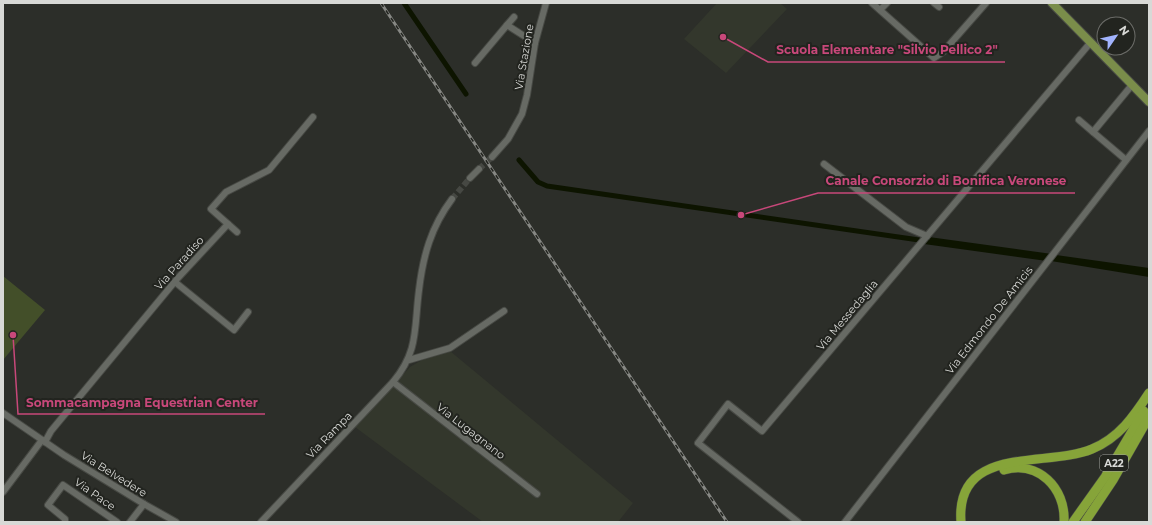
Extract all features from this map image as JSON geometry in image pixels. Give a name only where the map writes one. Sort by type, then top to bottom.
[{"type":"highway","points":[[961,522],[960,511],[963,496],[973,481],[987,469],[1016,461],[1077,455],[1093,449],[1105,443],[1129,424],[1149,393]]},
{"type":"highway","name":"A22","points":[[1074,522],[1105,477],[1149,401]]},
{"type":"highway","name":"A22","points":[[1085,522],[1113,480],[1149,417]]},
{"type":"highway","points":[[965,522],[965,511],[970,496],[980,482],[991,474],[1016,467],[1034,470],[1051,482],[1059,493],[1063,503],[1064,522]]},
{"type":"highway","points":[[1092,522],[1113,480]]},
{"type":"main road","points":[[1052,3],[1149,102]]},
{"type":"street","name":"Via Stazione","points":[[492,158],[508,139],[522,114],[527,96],[535,43],[546,3]]},
{"type":"street","points":[[872,3],[931,56],[937,57],[986,3]]},
{"type":"street","points":[[880,10],[887,3]]},
{"type":"street","points":[[475,63],[514,17]]},
{"type":"street","points":[[507,25],[535,43]]},
{"type":"street","name":"Via Messedaglia","points":[[798,522],[698,443],[728,404],[762,431],[1091,42]]},
{"type":"street","points":[[1093,132],[1132,85]]},
{"type":"street","points":[[237,232],[211,209],[226,192],[269,170],[313,117]]},
{"type":"street","points":[[1079,120],[1126,160]]},
{"type":"street","name":"Via Edmondo De Amicis","points":[[845,522],[1149,131]]},
{"type":"street","points":[[824,164],[906,228],[927,236]]},
{"type":"street","points":[[470,178],[479,169]]},
{"type":"street","name":"Via Rampa","points":[[261,522],[393,382],[409,360],[413,348],[419,288],[427,245],[438,219],[452,199]]},
{"type":"street","name":"Via Paradiso","points":[[3,492],[51,431],[175,282],[228,224]]},
{"type":"street","points":[[175,282],[234,330],[248,312]]},
{"type":"street","points":[[409,360],[450,348],[504,311]]},
{"type":"street","name":"Via Lugagnano","points":[[393,382],[537,494]]},
{"type":"street","name":"Via Belvedere","points":[[3,413],[44,441],[144,504],[176,522]]},
{"type":"street","name":"Via Pace","points":[[65,522],[65,519],[48,505],[63,485],[117,522]]},
{"type":"street","points":[[130,522],[144,504]]},
{"type":"shaded area","points":[[717,3],[780,3],[787,9],[726,73],[684,39]]},
{"type":"shaded area","points":[[929,237],[1052,254],[1047,261],[924,244]]},
{"type":"shaded area","points":[[1056,255],[1149,268],[1149,277],[1051,261]]},
{"type":"shaded area","points":[[450,351],[633,503],[618,522],[483,522],[355,427],[410,367],[422,360]]},
{"type":"green space","points":[[3,276],[45,310],[3,360]]},
{"type":"waterway","points":[[404,3],[466,94]]},
{"type":"waterway","points":[[519,160],[538,182],[547,186],[926,241]]},
{"type":"tunnel","points":[[479,169],[492,157]]},
{"type":"tunnel","points":[[452,199],[470,178]]},
{"type":"railway","points":[[381,3],[727,522]]},
{"type":"place","name":"Scuola Elementare \"Silvio Pellico 2\"","points":[[723,37]]},
{"type":"place","name":"Canale Consorzio di Bonifica Veronese","points":[[741,215]]},
{"type":"place","name":"Sommacampagna Equestrian Center","points":[[13,335]]}]
